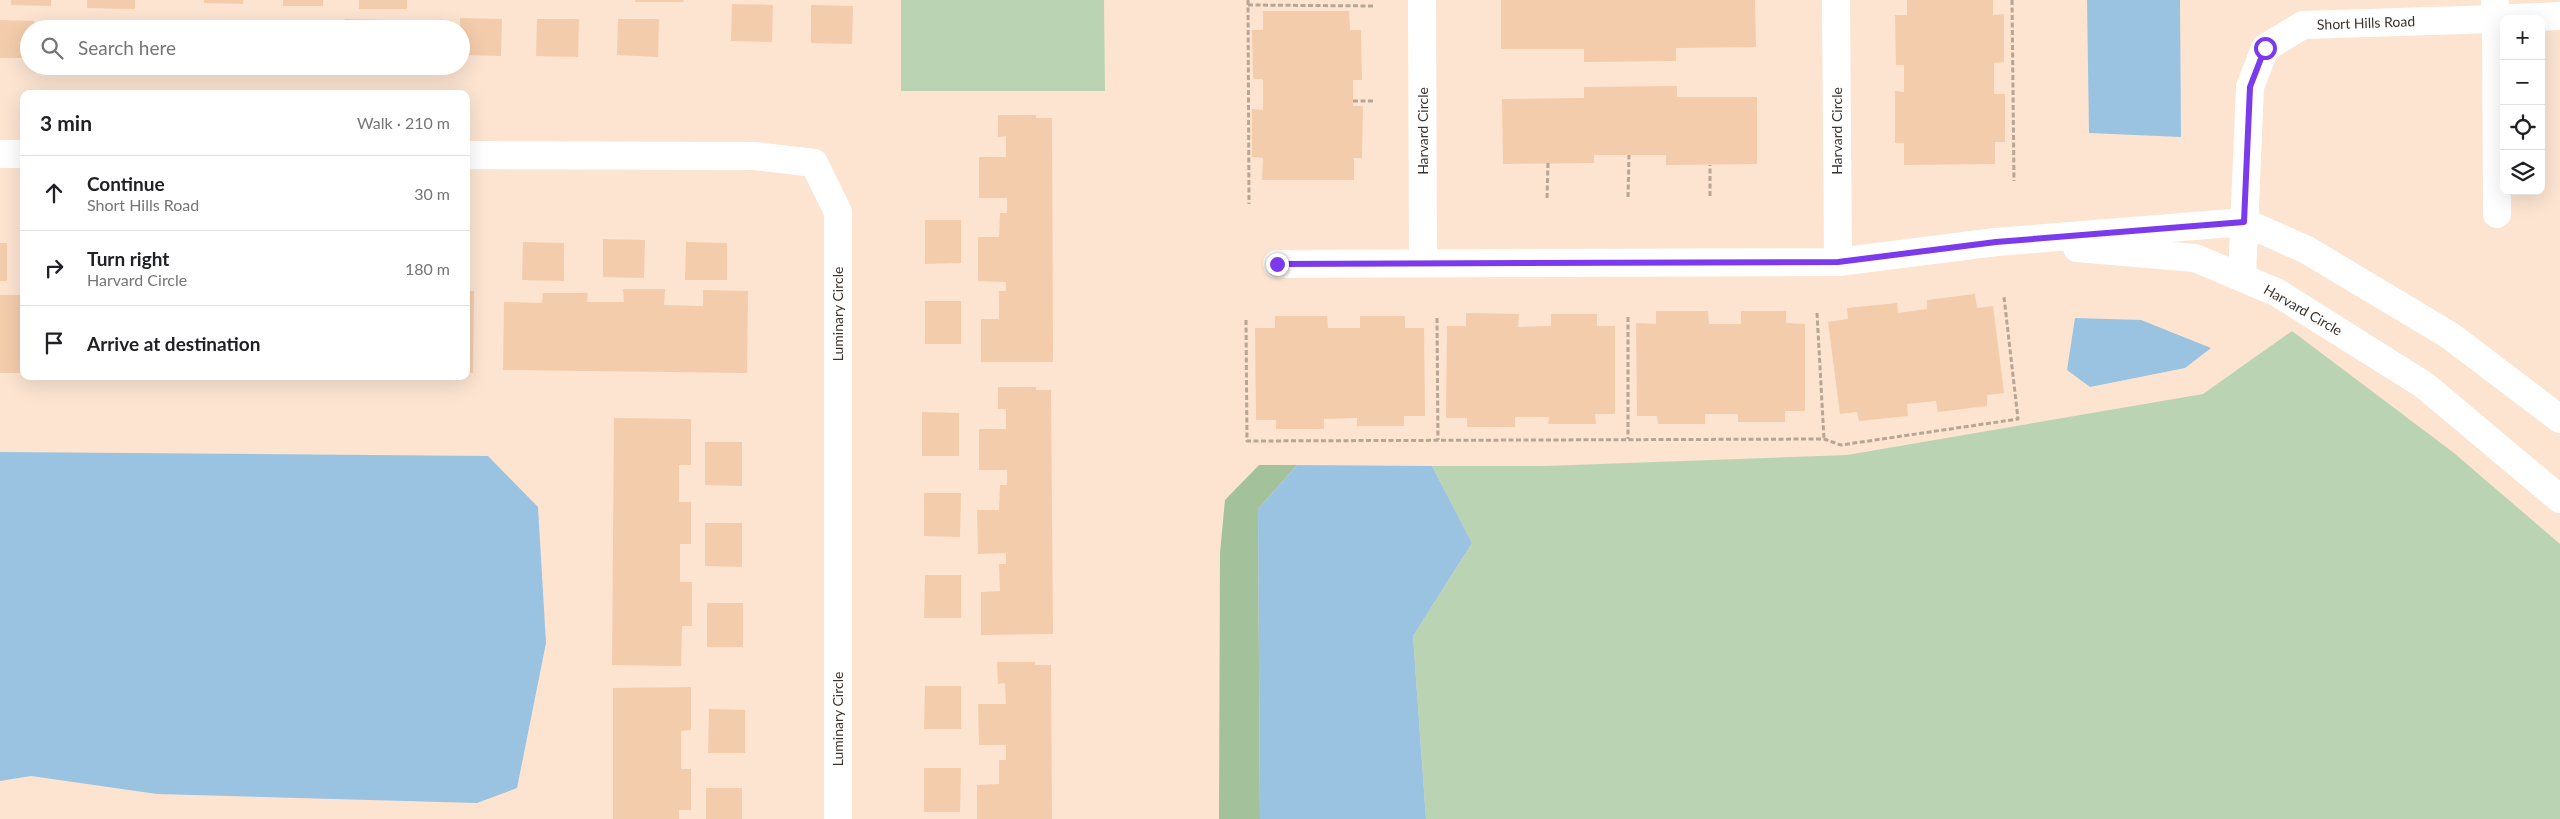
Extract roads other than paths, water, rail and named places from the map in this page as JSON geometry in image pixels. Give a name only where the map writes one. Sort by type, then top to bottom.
[{"type":"street","name":"Harvard Circle","points":[[1422,0],[1423,263]]},
{"type":"street","name":"Harvard Circle","points":[[1836,0],[1838,262]]},
{"type":"street","name":"Short Hills Road","points":[[2242,277],[2250,87],[2265,48],[2303,25],[2495,9],[2560,16]]},
{"type":"street","points":[[2495,9],[2496,214]]},
{"type":"street","points":[[0,154],[20,154]]},
{"type":"street","name":"Luminary Circle","points":[[470,155],[754,156],[814,164],[838,212],[838,819]]},
{"type":"street","name":"Harvard Circle","points":[[1277,264],[1838,262],[1996,242],[2244,222],[2307,250],[2449,334],[2560,419]]},
{"type":"street","name":"Harvard Circle","points":[[1996,242],[2194,258],[2276,292],[2424,385],[2560,498]]},
{"type":"water","points":[[2087,0],[2180,0],[2181,137],[2089,133]]},
{"type":"water","points":[[2075,318],[2141,320],[2211,348],[2185,368],[2090,387],[2067,370]]},
{"type":"water","points":[[0,452],[488,456],[538,507],[546,643],[517,788],[477,803],[157,794],[31,776],[0,781]]},
{"type":"water","points":[[1297,465],[1432,466],[1472,543],[1413,636],[1426,819],[1260,819],[1258,509]]}]
